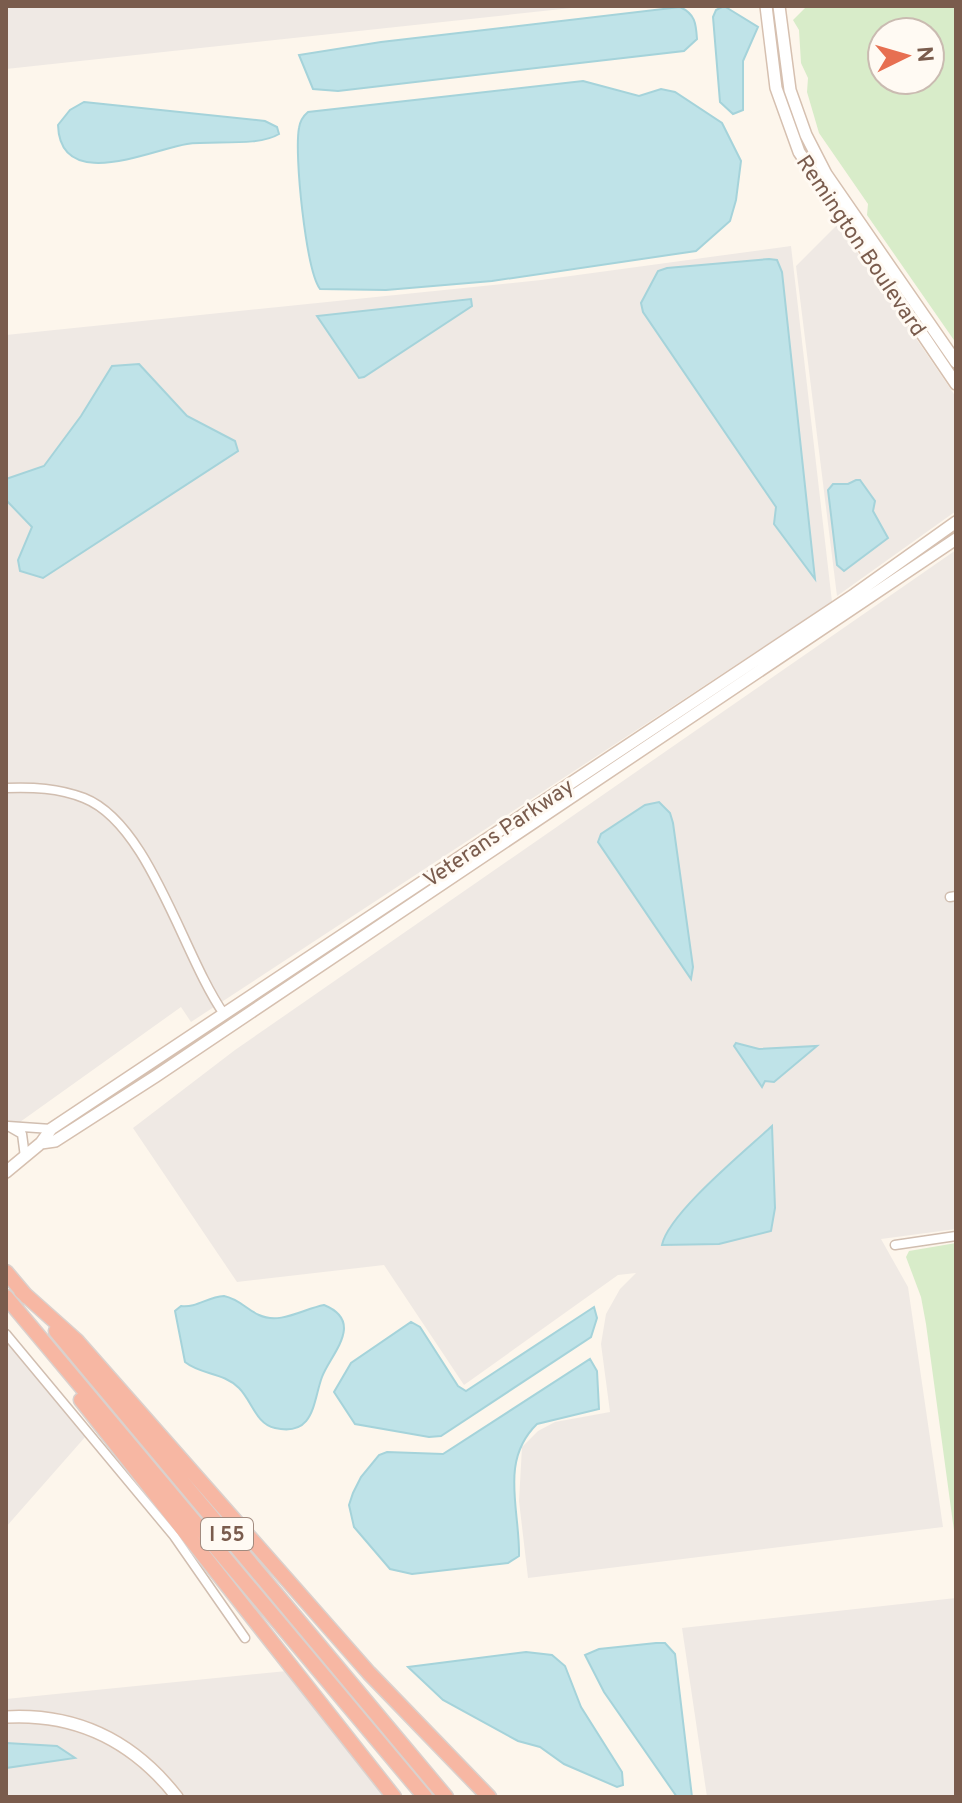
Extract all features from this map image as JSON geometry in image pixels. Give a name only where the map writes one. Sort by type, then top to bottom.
[{"type":"highway","name":"I 55","points":[[6,1272],[446,1797]]},
{"type":"highway","points":[[21,1291],[77,1341],[369,1673],[489,1797]]},
{"type":"highway","name":"I 55","points":[[8,1300],[425,1797]]},
{"type":"highway","points":[[8,1300],[98,1424],[317,1696],[394,1797]]},
{"type":"main road","name":"Remington Boulevard","points":[[766,6],[776,88],[799,152],[956,384]]},
{"type":"main road","name":"Remington Boulevard","points":[[779,6],[790,90],[806,135],[826,174],[956,362]]},
{"type":"main road","name":"Veterans Parkway","points":[[6,1172],[41,1143],[51,1129],[855,594],[956,522]]},
{"type":"main road","name":"Veterans Parkway","points":[[41,1143],[55,1141],[145,1083],[956,539]]},
{"type":"main road","points":[[6,1717],[42,1717],[73,1722],[107,1736],[156,1771],[177,1797]]},
{"type":"street","points":[[6,788],[62,790],[87,799],[108,812],[127,832],[149,866],[202,980],[224,1014]]},
{"type":"street","points":[[7,1126],[51,1129]]},
{"type":"street","points":[[7,1126],[22,1134],[25,1157]]},
{"type":"street","points":[[895,1245],[956,1236]]},
{"type":"street","points":[[6,1334],[174,1536],[245,1638]]},
{"type":"shaded area","points":[[6,6],[590,6],[6,69]]},
{"type":"shaded area","points":[[838,224],[956,397],[956,511],[837,596],[796,266]]},
{"type":"shaded area","points":[[791,246],[832,602],[191,1022],[181,1007],[6,1132],[6,335],[541,280]]},
{"type":"shaded area","points":[[956,550],[956,1229],[881,1239],[908,1287],[943,1527],[528,1578],[519,1501],[522,1447],[538,1431],[555,1422],[610,1412],[601,1344],[606,1314],[620,1289],[636,1273],[618,1275],[464,1385],[384,1265],[237,1282],[133,1128],[235,1050]]},
{"type":"shaded area","points":[[6,1337],[86,1436],[6,1527]]},
{"type":"shaded area","points":[[956,1598],[956,1797],[707,1797],[682,1628]]},
{"type":"shaded area","points":[[287,1671],[386,1797],[6,1797],[6,1699]]},
{"type":"green space","points":[[802,6],[956,6],[956,343],[867,215],[868,204],[819,133],[807,92],[808,78],[801,63],[799,30],[793,20],[806,7]]},
{"type":"green space","points":[[956,1243],[955,1538],[926,1324],[921,1297],[906,1257],[909,1251]]},
{"type":"water","points":[[724,6],[758,27],[743,61],[743,110],[733,114],[720,102],[713,17],[716,10]]},
{"type":"water","points":[[680,7],[692,16],[697,33],[697,39],[684,51],[338,91],[313,89],[299,55],[381,42]]},
{"type":"water","points":[[583,81],[639,96],[661,89],[675,92],[722,123],[741,161],[736,200],[730,221],[696,251],[492,281],[386,290],[320,289],[310,259],[300,185],[299,128],[308,112]]},
{"type":"water","points":[[84,102],[265,121],[277,127],[279,134],[247,142],[187,144],[131,159],[90,162],[74,158],[63,146],[58,125],[70,110]]},
{"type":"water","points":[[777,260],[782,272],[815,579],[774,524],[776,507],[643,312],[641,303],[658,271]]},
{"type":"water","points":[[471,299],[472,306],[359,378],[317,316]]},
{"type":"water","points":[[139,364],[187,416],[235,441],[238,451],[43,578],[20,571],[18,560],[32,527],[6,500],[6,479],[44,466],[81,416],[112,366]]},
{"type":"water","points":[[860,480],[875,501],[873,511],[888,538],[844,571],[837,565],[828,490],[833,484],[848,484]]},
{"type":"water","points":[[659,802],[670,813],[673,823],[693,967],[691,979],[598,842],[601,834],[645,805]]},
{"type":"water","points":[[736,1043],[759,1049],[817,1046],[774,1082],[765,1081],[762,1087],[734,1046]]},
{"type":"water","points":[[772,1126],[775,1208],[771,1231],[719,1244],[662,1245],[667,1232],[693,1200]]},
{"type":"water","points":[[224,1296],[267,1318],[283,1317],[324,1305],[343,1320],[342,1339],[322,1377],[314,1406],[305,1422],[298,1427],[269,1426],[233,1383],[185,1362],[175,1311],[181,1306]]},
{"type":"water","points":[[594,1307],[597,1318],[591,1337],[441,1436],[429,1437],[355,1424],[334,1392],[351,1363],[411,1322],[420,1327],[458,1386],[466,1391]]},
{"type":"water","points":[[590,1359],[597,1371],[599,1409],[537,1424],[525,1438],[518,1454],[514,1486],[519,1556],[508,1563],[412,1574],[390,1569],[354,1527],[349,1505],[361,1477],[379,1455],[387,1452],[443,1454]]},
{"type":"water","points":[[665,1643],[675,1654],[692,1797],[677,1797],[604,1692],[585,1655],[599,1649]]},
{"type":"water","points":[[526,1652],[552,1655],[565,1666],[581,1707],[622,1772],[623,1785],[617,1787],[564,1764],[540,1747],[518,1741],[443,1700],[408,1667]]},
{"type":"water","points":[[6,1743],[57,1746],[75,1758],[6,1768]]}]
